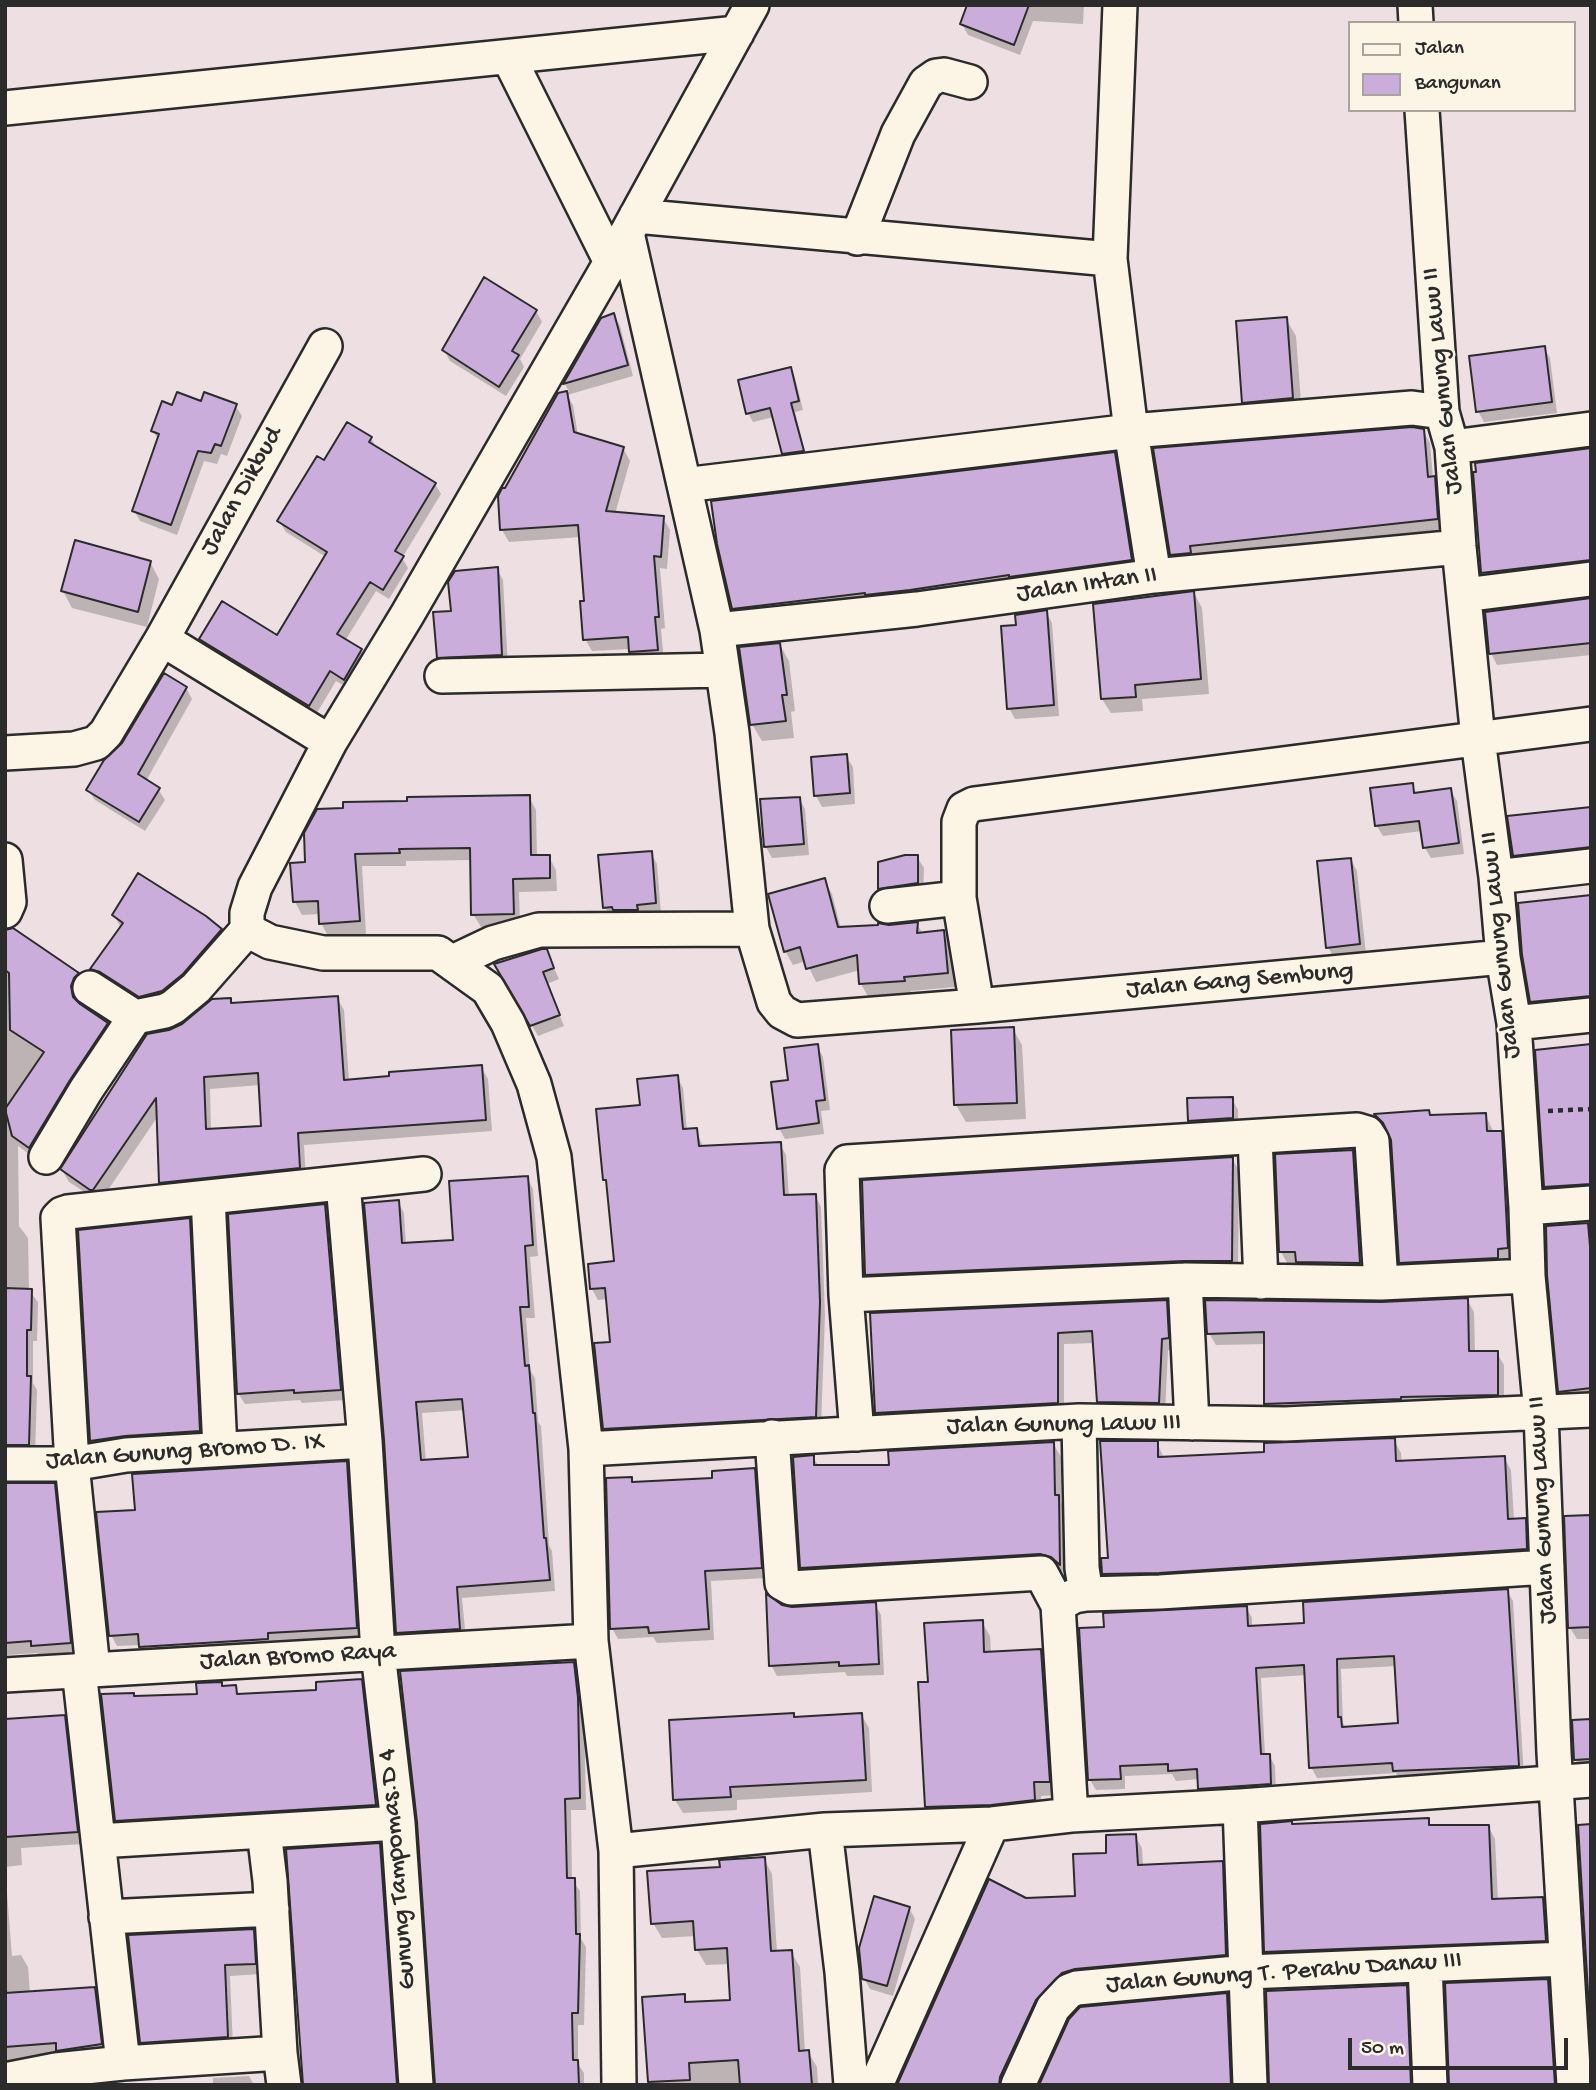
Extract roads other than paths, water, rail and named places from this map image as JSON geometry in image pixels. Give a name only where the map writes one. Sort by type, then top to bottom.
[{"type":"street","points":[[1120,5],[1110,259],[1131,431],[1154,576]]},
{"type":"street","points":[[5,108],[509,58],[744,19]]},
{"type":"street","points":[[90,988],[135,1017],[165,1012],[196,988],[247,930],[247,913],[255,887],[330,742],[407,615],[625,237],[744,19]]},
{"type":"street","name":"Jalan Gang Sembung","points":[[509,58],[625,237],[717,630],[732,733],[752,929],[774,1002],[782,1012],[797,1020],[1503,957]]},
{"type":"street","points":[[858,238],[898,134],[926,83],[936,76],[944,75],[970,82]]},
{"type":"street","name":"Jalan Gunung Lawu II","points":[[1422,112],[1442,412],[1452,447],[1478,739],[1496,877],[1503,957],[1514,1023],[1528,1276],[1541,1413],[1556,1782],[1574,2085]]},
{"type":"street","points":[[625,237],[858,238],[1110,259]]},
{"type":"street","name":"Jalan Dikbud","points":[[5,753],[74,749],[96,743],[106,733],[162,639],[325,346]]},
{"type":"street","points":[[684,485],[1131,431],[1412,408],[1442,412]]},
{"type":"street","points":[[1452,447],[1591,429]]},
{"type":"street","name":"Jalan Intan II","points":[[717,630],[917,609],[1154,576],[1459,547]]},
{"type":"street","points":[[1464,595],[1591,579]]},
{"type":"street","points":[[162,639],[330,742]]},
{"type":"street","points":[[442,676],[722,670]]},
{"type":"street","points":[[977,1006],[959,898],[959,822],[964,809],[974,804],[1591,724]]},
{"type":"street","points":[[5,860],[9,902],[5,911]]},
{"type":"street","points":[[1496,877],[1591,866]]},
{"type":"street","points":[[887,906],[959,898]]},
{"type":"street","points":[[453,962],[493,943],[539,930],[752,929]]},
{"type":"street","points":[[247,930],[270,942],[323,953],[438,953],[488,989],[508,1023],[534,1084],[554,1157],[586,1449],[591,1641],[616,1851],[619,2085]]},
{"type":"street","points":[[1514,1023],[1591,1015]]},
{"type":"street","points":[[46,1157],[86,1090],[135,1017]]},
{"type":"street","points":[[857,1434],[846,1295],[842,1170],[847,1162],[1357,1130],[1367,1133],[1373,1141],[1381,1283]]},
{"type":"street","points":[[1255,1137],[1261,1282]]},
{"type":"street","points":[[123,2063],[98,1842],[58,1218],[68,1212],[424,1174]]},
{"type":"street","name":"Gunung Tampomas.D 4","points":[[343,1183],[365,1441],[378,1653],[398,1823],[416,2085]]},
{"type":"street","points":[[208,1197],[220,1449]]},
{"type":"street","points":[[1526,1208],[1591,1203]]},
{"type":"street","points":[[846,1295],[1185,1280],[1381,1283],[1528,1276]]},
{"type":"street","points":[[1185,1280],[1192,1423]]},
{"type":"street","name":"Jalan Gunung Lawu III","points":[[586,1449],[1079,1421],[1285,1424],[1591,1410]]},
{"type":"street","points":[[1071,1815],[1079,1421]]},
{"type":"street","points":[[772,1437],[782,1583],[791,1588],[1041,1573],[1075,1589],[1160,1592],[1547,1567]]},
{"type":"street","name":"Jalan Gunung Bromo D. IX","points":[[5,1464],[72,1464],[126,1455],[365,1441]]},
{"type":"street","name":"Jalan Bromo Raya","points":[[5,1675],[591,1641]]},
{"type":"street","points":[[616,1851],[825,1830],[992,1824],[1071,1815],[1240,1806],[1591,1780]]},
{"type":"street","points":[[1240,1806],[1250,2085]]},
{"type":"street","points":[[98,1842],[398,1823]]},
{"type":"street","points":[[876,2085],[992,1824]]},
{"type":"street","points":[[825,1830],[842,1972],[851,2085]]},
{"type":"street","points":[[5,2080],[56,2070],[123,2063],[282,2069],[264,1831]]},
{"type":"street","points":[[106,1917],[272,1909]]},
{"type":"street","name":"Jalan Gunung T. Perahu Danau III","points":[[1018,2085],[1053,2008],[1069,1991],[1077,1988],[1247,1972],[1565,1959]]},
{"type":"street","points":[[1425,1965],[1430,2085]]},
{"type":"street","points":[[56,2070],[88,2085]]}]
